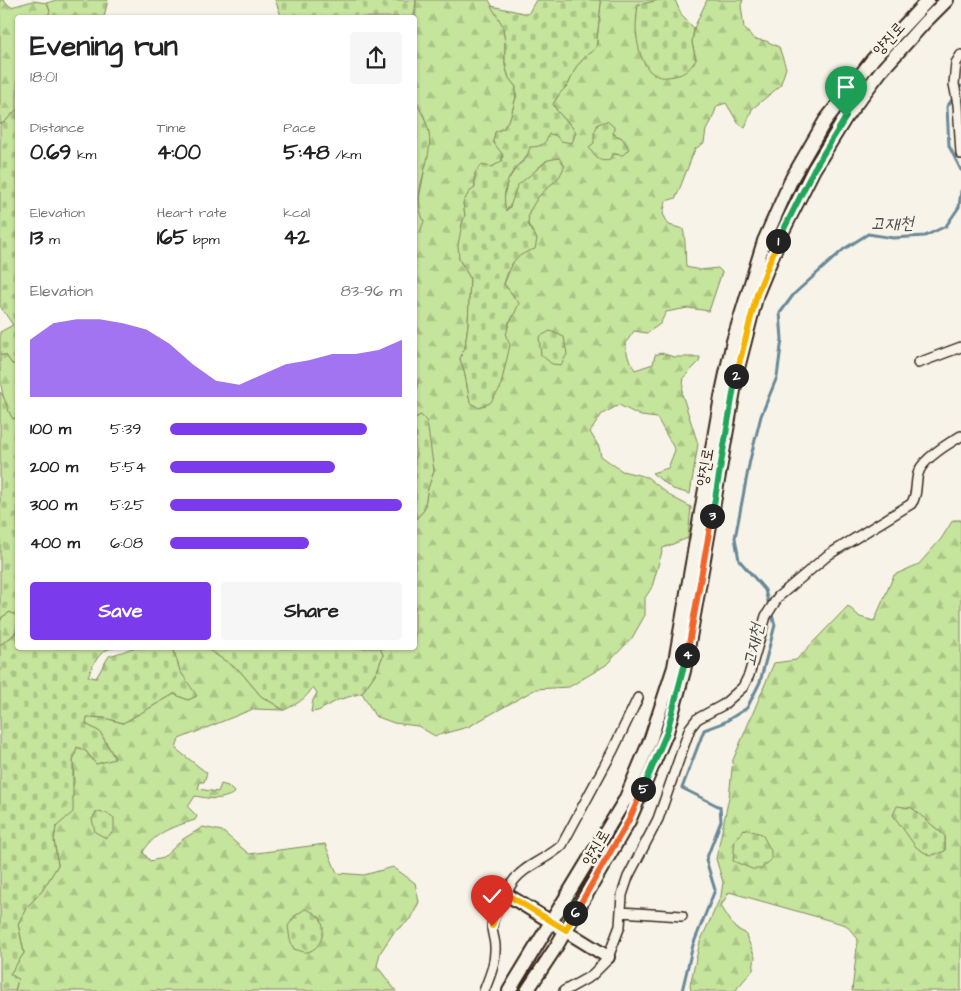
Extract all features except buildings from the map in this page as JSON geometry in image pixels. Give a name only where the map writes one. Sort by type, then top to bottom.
[{"type":"main road","name":"양진로","points":[[509,991],[624,800],[651,738],[671,676],[701,518],[721,397],[733,341],[764,241],[792,178],[825,121],[873,59],[928,0]]},
{"type":"main road","name":"양진로","points":[[527,991],[566,930],[629,820],[667,732],[684,671],[738,368],[757,294],[783,231],[814,169],[846,117],[881,71],[947,0]]},
{"type":"main road","points":[[506,894],[608,957]]},
{"type":"street","points":[[961,55],[956,63],[954,84],[958,104],[961,154]]},
{"type":"street","points":[[918,363],[961,347]]},
{"type":"street","points":[[564,991],[598,971],[608,957],[618,931],[622,895],[628,877],[658,819],[690,728],[697,719],[716,710],[734,697],[743,687],[749,675],[768,611],[778,597],[828,554],[911,504],[916,494],[918,473],[923,463],[961,436]]},
{"type":"street","points":[[484,991],[494,965],[495,946],[492,926],[506,894],[515,878],[525,869],[553,854],[562,845],[613,750],[638,698]]},
{"type":"street","points":[[621,912],[682,916]]},
{"type":"green space","points":[[0,0],[3,0],[11,7],[33,1],[47,3],[50,11],[49,15],[15,15],[15,111],[5,122],[0,124]]},
{"type":"green space","points":[[56,0],[108,0],[104,15],[49,15],[50,11],[47,3]]},
{"type":"green space","points":[[275,0],[416,0],[414,15],[281,15]]},
{"type":"green space","points":[[416,0],[489,0],[503,26],[505,65],[509,78],[516,87],[516,97],[511,116],[503,129],[502,161],[475,173],[475,188],[463,203],[465,215],[462,224],[459,259],[470,278],[468,324],[465,347],[460,359],[470,402],[500,389],[503,350],[507,330],[514,315],[513,295],[504,284],[515,258],[537,239],[528,224],[534,202],[559,177],[547,160],[537,169],[505,212],[504,199],[507,182],[517,166],[525,160],[530,147],[549,134],[555,135],[561,141],[569,123],[557,112],[553,104],[568,85],[576,67],[596,48],[601,3],[599,0],[659,0],[638,6],[696,60],[692,43],[694,28],[707,0],[743,0],[741,5],[744,28],[754,39],[766,41],[779,47],[786,68],[780,86],[752,109],[745,128],[738,123],[726,103],[717,106],[706,130],[704,143],[695,149],[676,198],[666,201],[663,214],[669,225],[683,229],[686,267],[700,270],[718,268],[722,272],[709,311],[688,308],[666,312],[660,324],[647,333],[634,331],[625,344],[628,357],[635,370],[653,364],[655,355],[661,353],[674,357],[700,357],[699,362],[684,377],[682,394],[698,444],[690,494],[673,489],[652,473],[668,468],[675,450],[657,418],[641,416],[619,405],[602,414],[590,432],[599,447],[601,456],[622,471],[647,477],[672,497],[691,507],[688,538],[663,548],[652,587],[645,598],[645,615],[632,638],[606,665],[569,687],[536,689],[468,727],[435,736],[418,726],[394,723],[375,716],[362,693],[377,671],[383,655],[381,650],[417,650],[417,518],[424,510],[428,488],[434,471],[421,415],[417,417],[417,233],[420,232],[419,198],[427,157],[429,134],[424,116],[417,104]],"holes":[[[613,134],[622,138],[612,154],[589,147]]]},
{"type":"green space","points":[[536,0],[599,0],[601,3],[596,48],[576,67],[568,85],[553,104],[576,132],[572,143],[561,141],[555,135],[549,134],[542,144],[530,147],[527,156],[510,176],[506,187],[504,199],[506,211],[510,207],[517,186],[548,160],[559,158],[565,166],[559,177],[538,197],[529,212],[528,224],[537,239],[535,249],[522,254],[514,261],[508,271],[504,284],[519,303],[509,322],[506,336],[510,345],[500,389],[490,403],[479,408],[470,402],[460,359],[465,347],[468,324],[470,278],[459,259],[458,245],[465,215],[463,203],[469,192],[475,188],[475,173],[481,165],[492,167],[502,161],[503,155],[493,142],[495,132],[503,129],[511,116],[516,97],[516,87],[509,78],[505,65],[503,26],[491,6],[528,14]]},
{"type":"green space","points":[[659,0],[675,0],[682,16],[694,28],[692,43],[696,60],[682,74],[668,77],[660,77],[653,74],[643,61],[636,29],[638,5]]},
{"type":"green space","points":[[417,104],[427,124],[430,144],[420,188],[420,210],[424,221],[420,232],[417,233]]},
{"type":"green space","points":[[15,111],[15,364],[12,364],[6,355],[0,355],[0,332],[13,325],[0,306],[0,124],[5,122]]},
{"type":"green space","points":[[607,121],[614,127],[613,134],[622,138],[629,149],[623,155],[612,154],[610,160],[606,161],[599,160],[589,147],[594,143],[594,133],[598,124]]},
{"type":"green space","points":[[550,331],[564,337],[567,354],[561,365],[552,364],[541,355],[539,337]]},
{"type":"green space","points":[[0,355],[6,355],[12,364],[15,363],[15,418],[13,419],[5,404],[1,380]]},
{"type":"green space","points":[[0,392],[13,419],[15,418],[15,615],[10,612],[2,617],[0,622]]},
{"type":"green space","points":[[421,415],[427,422],[434,471],[428,488],[424,510],[417,518],[417,434],[417,417]]},
{"type":"green space","points":[[953,520],[961,520],[961,991],[852,991],[858,939],[846,925],[729,892],[721,906],[735,928],[745,933],[755,957],[753,970],[736,991],[691,991],[690,985],[700,942],[721,896],[723,882],[716,859],[729,797],[733,760],[774,663],[796,660],[848,606],[860,617],[874,621],[894,575],[919,564],[941,539]],"holes":[[[912,808],[945,836],[945,851]]]},
{"type":"green space","points":[[10,612],[15,615],[15,632],[0,645],[0,622],[2,617]]},
{"type":"green space","points":[[15,633],[15,650],[106,650],[95,662],[88,676],[96,678],[109,656],[127,650],[174,650],[180,671],[197,696],[188,700],[174,694],[123,723],[105,718],[87,717],[86,724],[100,732],[115,759],[96,764],[86,751],[77,747],[73,761],[73,812],[56,827],[54,841],[58,865],[42,891],[26,908],[18,924],[24,953],[10,974],[18,979],[15,991],[0,991],[0,645]]},
{"type":"green space","points":[[174,650],[209,650],[239,670],[261,696],[284,710],[253,709],[179,739],[176,749],[207,773],[204,782],[200,782],[198,789],[218,792],[221,784],[228,786],[235,793],[215,799],[195,796],[188,807],[197,816],[195,820],[159,834],[143,852],[150,861],[163,858],[183,839],[203,827],[222,831],[249,854],[325,844],[337,873],[364,875],[393,867],[415,883],[419,902],[411,919],[394,932],[380,953],[377,966],[396,991],[15,991],[18,979],[10,974],[24,953],[18,924],[26,908],[42,891],[58,865],[54,840],[56,826],[74,783],[73,761],[77,747],[86,751],[96,764],[115,758],[100,732],[86,724],[87,717],[105,718],[123,723],[174,694],[188,700],[196,696],[180,671]]},
{"type":"green space","points":[[209,650],[381,650],[383,655],[377,671],[362,693],[338,700],[318,711],[311,712],[313,700],[317,693],[313,687],[301,701],[284,710],[261,696],[239,670]]},
{"type":"green space","points":[[897,806],[912,808],[945,836],[945,851],[930,856],[916,847],[893,815]]},
{"type":"green space","points":[[96,812],[107,813],[114,818],[114,831],[106,838],[95,832],[92,819]]},
{"type":"green space","points":[[744,829],[762,834],[771,851],[771,860],[761,869],[752,869],[733,861],[735,840]]},
{"type":"green space","points":[[305,909],[318,916],[323,924],[321,940],[315,948],[306,952],[294,949],[290,940],[288,926],[295,916]]},
{"type":"waterway","name":"고재천","points":[[961,86],[947,107],[949,146],[961,170]]},
{"type":"waterway","name":"고재천","points":[[769,606],[765,590],[739,560],[735,538],[750,460],[761,416],[777,377],[782,339],[780,313],[794,294],[844,249],[868,234],[893,238],[925,236],[946,226],[959,207],[961,191]]},
{"type":"waterway","name":"고재천","points":[[682,991],[693,945],[715,890],[706,860],[721,821],[720,807],[682,788],[704,730],[723,723],[747,708],[760,682],[775,625],[771,612]]},
{"type":"route","points":[[492,926],[506,894],[566,930],[629,820],[650,774],[667,732],[684,671],[738,368],[757,294],[783,231],[814,169],[846,117]]}]
